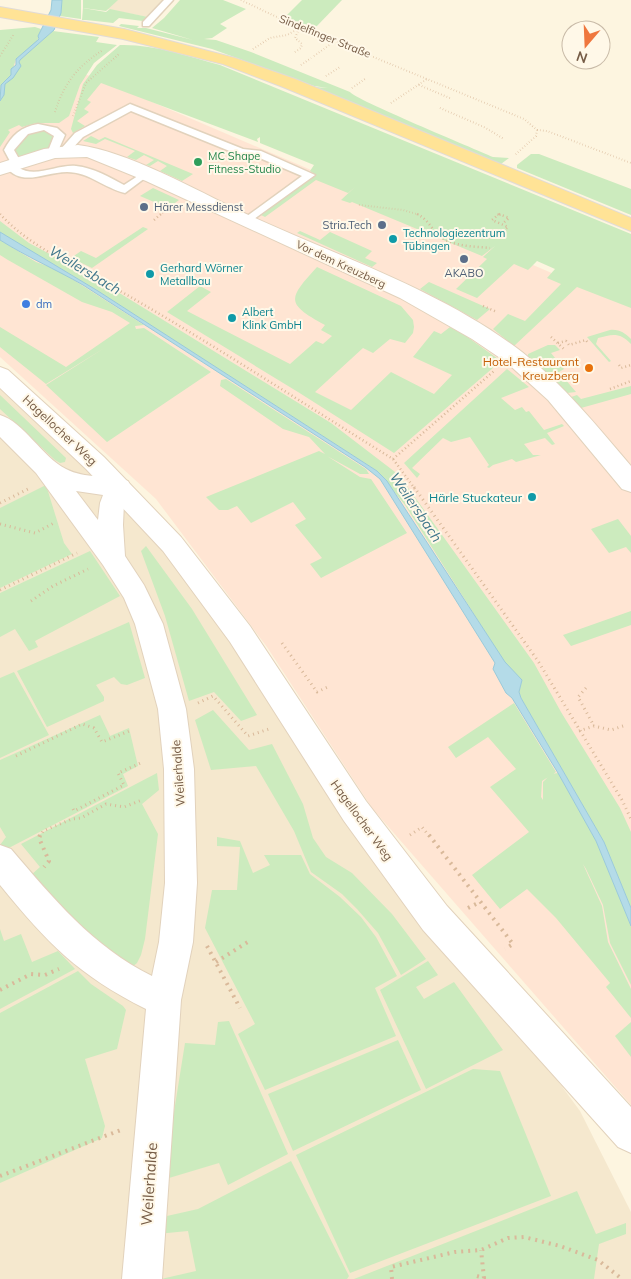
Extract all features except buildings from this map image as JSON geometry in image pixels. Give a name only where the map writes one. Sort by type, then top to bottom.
[{"type":"main road","points":[[0,12],[150,39],[237,64],[289,83],[631,225]]},
{"type":"street","name":"Vor dem Kreuzberg","points":[[9,166],[58,141],[90,152],[144,175],[356,270],[419,301],[476,332],[549,388],[596,440],[631,484]]},
{"type":"street","name":"Hagellocher Weg","points":[[0,375],[119,487],[172,544],[223,610],[343,795],[435,918],[631,1134]]},
{"type":"street","name":"Hagellocher Weg","points":[[0,424],[58,476],[119,487]]},
{"type":"street","name":"Weilerhalde","points":[[45,466],[102,556],[135,593],[149,624],[172,715],[180,769],[181,883],[176,942],[164,1000],[142,1279]]},
{"type":"street","name":"Weilerhalde","points":[[102,556],[110,524],[112,503],[119,487]]},
{"type":"street","points":[[0,860],[34,900],[88,954],[118,977],[164,1000]]},
{"type":"lane","points":[[146,24],[169,0]]},
{"type":"lane","points":[[144,175],[125,190],[78,169],[57,168],[33,176],[25,176],[9,166],[9,150],[17,135],[31,128],[58,141],[80,135],[130,107],[241,152],[257,153],[310,175],[247,221]]},
{"type":"path","name":"Sindelfinger Straße","points":[[241,0],[335,41],[507,111],[524,119],[537,130]]},
{"type":"path","points":[[0,56],[18,27]]},
{"type":"path","points":[[252,50],[270,38],[298,30],[302,27]]},
{"type":"path","points":[[295,52],[301,48],[302,44],[295,38],[298,30]]},
{"type":"path","points":[[297,67],[335,41]]},
{"type":"path","points":[[58,141],[53,120],[66,82],[83,63],[108,47]]},
{"type":"path","points":[[58,141],[73,115],[86,83],[119,54]]},
{"type":"path","points":[[322,79],[340,67]]},
{"type":"path","points":[[388,106],[427,78]]},
{"type":"path","points":[[418,85],[452,99]]},
{"type":"path","points":[[440,108],[504,138]]},
{"type":"path","points":[[496,169],[532,142],[537,130],[547,131],[631,163]]},
{"type":"path","points":[[154,220],[174,205]]},
{"type":"path","points":[[359,205],[415,213],[428,220],[440,237],[470,247],[490,248]]},
{"type":"path","points":[[0,214],[13,229],[30,241],[128,294],[393,459],[455,542],[538,662],[622,800],[631,819]]},
{"type":"path","points":[[502,224],[509,218],[498,214],[492,220],[508,227],[502,232]]},
{"type":"path","points":[[551,337],[564,349]]},
{"type":"path","points":[[558,344],[566,341],[569,345],[586,340],[588,342]]},
{"type":"path","points":[[393,459],[511,357]]},
{"type":"path","points":[[619,366],[621,368],[631,365]]},
{"type":"path","points":[[610,389],[631,381]]},
{"type":"path","points":[[0,503],[24,491]]},
{"type":"path","points":[[0,524],[35,532],[55,522]]},
{"type":"path","points":[[0,590],[102,556]]},
{"type":"path","points":[[31,601],[102,556]]},
{"type":"path","points":[[277,636],[317,692],[330,686]]},
{"type":"path","points":[[586,688],[578,697],[594,726]]},
{"type":"path","points":[[172,715],[213,696],[248,736],[294,720]]},
{"type":"path","points":[[16,756],[82,724],[94,728],[102,742],[132,730]]},
{"type":"path","points":[[579,732],[594,726],[611,730],[626,725]]},
{"type":"path","points":[[73,809],[74,811],[124,785],[118,773],[143,762]]},
{"type":"path","points":[[43,869],[49,861],[39,838],[43,831],[72,819],[81,818],[106,804],[124,807],[142,800]]},
{"type":"path","points":[[385,852],[422,827],[513,944],[505,949]]},
{"type":"path","points":[[240,1008],[216,962],[252,940]]},
{"type":"path","points":[[0,990],[31,974],[45,975]]},
{"type":"path","points":[[0,1176],[154,1118]]},
{"type":"path","points":[[392,1279],[391,1267],[455,1252],[480,1250],[508,1238],[524,1237],[560,1246],[598,1260],[622,1279]]},
{"type":"path","points":[[477,1276],[484,1278],[480,1250]]},
{"type":"shaded area","points":[[84,0],[163,0],[148,17],[85,5]]},
{"type":"shaded area","points":[[0,44],[101,80],[631,307],[631,1105],[372,808],[267,647],[156,499],[0,357]]},
{"type":"shaded area","points":[[0,387],[87,464],[159,540],[580,1111],[631,1212],[631,1279],[0,1279]]},
{"type":"green space","points":[[62,0],[81,0],[81,19],[60,16]]},
{"type":"green space","points":[[83,0],[118,0],[106,11],[83,8]]},
{"type":"green space","points":[[180,0],[223,0],[246,9],[220,24],[227,28],[212,38],[204,39],[216,40],[251,52],[350,92],[392,114],[493,157],[509,158],[501,164],[314,87],[328,88],[314,86],[212,49],[119,26],[121,24],[139,26],[137,28],[146,28],[193,40],[152,28]]},
{"type":"green space","points":[[302,0],[342,0],[315,28],[284,18]]},
{"type":"green space","points":[[83,8],[106,12],[110,9],[148,17],[143,21],[119,18],[113,23],[82,20]]},
{"type":"green space","points":[[35,27],[41,29],[37,42],[16,59],[11,75],[1,85],[0,94],[0,30]]},
{"type":"green space","points":[[53,31],[99,37],[96,42],[117,45],[94,63],[80,85],[69,116],[59,123],[36,123],[22,127],[19,125],[8,130],[10,132],[0,147],[0,100],[5,84],[17,71],[20,60]]},
{"type":"green space","points":[[120,45],[145,46],[183,54],[220,65],[631,234],[631,308],[577,287],[514,346],[493,329],[508,314],[525,321],[561,284],[547,278],[555,269],[537,261],[528,270],[514,264],[477,298],[456,289],[487,259],[483,257],[495,246],[482,256],[352,202],[341,200],[355,187],[348,193],[316,180],[265,217],[259,214],[313,173],[310,171],[314,165],[260,143],[260,137],[257,139],[258,142],[101,83],[87,100],[91,102],[84,109],[89,112],[77,121],[85,126],[73,133],[71,129],[83,84],[97,65]]},
{"type":"green space","points":[[31,128],[56,131],[53,151],[17,164],[11,155],[12,141]]},
{"type":"green space","points":[[91,136],[99,140],[105,137],[193,174],[182,181],[160,171],[167,166],[158,161],[150,166],[146,165],[154,160],[144,155],[136,160],[127,157],[135,151],[105,139],[96,144],[83,141]]},
{"type":"green space","points":[[531,154],[539,154],[631,189],[631,215],[517,168],[517,165]]},
{"type":"green space","points":[[153,188],[179,200],[168,208],[140,196]]},
{"type":"green space","points":[[0,221],[29,243],[95,278],[331,423],[399,475],[534,663],[561,712],[620,808],[631,832],[631,908],[604,842],[521,698],[519,692],[522,680],[505,663],[405,505],[377,471],[75,277],[6,237],[0,232]]},
{"type":"green space","points":[[143,227],[148,229],[92,268],[71,258],[81,251],[96,258]]},
{"type":"green space","points":[[300,231],[320,240],[330,232],[372,251],[365,258],[377,263],[372,267],[297,233]]},
{"type":"green space","points":[[0,240],[36,262],[58,270],[144,325],[135,326],[136,329],[144,328],[211,372],[107,442],[46,385],[106,347],[46,384],[0,347],[0,327],[66,367],[130,323],[112,312],[82,302],[0,255]]},
{"type":"green space","points":[[317,267],[401,306],[413,320],[414,327],[413,333],[405,343],[390,339],[373,353],[363,348],[315,392],[351,410],[391,372],[434,394],[452,375],[413,357],[434,331],[441,334],[450,327],[501,361],[394,453],[167,312],[200,286],[211,292],[187,311],[290,364],[316,341],[323,344],[332,336],[321,330],[325,325],[303,311],[295,300],[300,286]]},
{"type":"green space","points":[[429,282],[490,309],[477,320],[420,289]]},
{"type":"green space","points":[[610,330],[624,333],[631,339],[631,344],[623,337],[616,335],[598,338],[596,344],[611,361],[609,362],[587,337]]},
{"type":"green space","points":[[548,345],[555,345],[560,350],[551,353],[564,369],[559,372],[576,392],[567,393],[528,357],[528,354]]},
{"type":"green space","points":[[507,369],[529,387],[501,398],[515,410],[522,407],[526,412],[529,411],[544,430],[562,424],[564,426],[547,433],[555,444],[552,445],[545,438],[524,444],[533,455],[541,455],[516,462],[512,459],[489,468],[487,467],[489,465],[470,437],[451,442],[443,438],[412,468],[420,474],[417,478],[404,463]]},
{"type":"green space","points":[[226,379],[366,469],[369,474],[360,474],[327,456],[360,477],[371,479],[407,533],[321,578],[310,564],[322,558],[295,525],[306,519],[293,502],[251,523],[237,506],[228,510],[219,510],[206,497],[319,451],[325,454],[309,437],[283,429],[220,386],[221,380]]},
{"type":"green space","points":[[631,386],[631,394],[581,408],[571,397],[577,395],[581,399]]},
{"type":"green space","points":[[0,395],[66,458],[65,462],[60,463],[55,460],[0,409]]},
{"type":"green space","points":[[46,485],[64,543],[72,554],[0,588],[0,508]]},
{"type":"green space","points":[[618,519],[631,536],[631,553],[626,547],[609,553],[591,529]]},
{"type":"green space","points":[[146,546],[192,609],[257,715],[241,721],[214,692],[189,701],[165,616],[141,551]]},
{"type":"green space","points":[[90,551],[120,596],[35,641],[38,647],[29,651],[15,629],[0,637],[0,593]]},
{"type":"green space","points":[[631,611],[631,625],[571,646],[563,635]]},
{"type":"green space","points":[[129,622],[145,678],[127,685],[121,684],[114,677],[96,685],[104,697],[104,701],[47,727],[17,671]]},
{"type":"green space","points":[[14,672],[49,735],[0,758],[0,678]]},
{"type":"green space","points":[[514,703],[556,772],[553,774],[558,773],[596,841],[631,926],[631,985],[610,943],[603,905],[583,864],[602,906],[608,942],[631,989],[631,1018],[606,987],[610,983],[556,918],[527,889],[500,909],[472,875],[529,832],[490,787],[516,769],[488,737],[456,758],[448,747]],"holes":[[[548,777],[543,782],[543,800],[541,797],[542,781]]]},
{"type":"green space","points":[[213,710],[249,750],[272,744],[303,804],[313,838],[326,857],[352,873],[392,914],[426,959],[401,975],[378,933],[342,894],[311,872],[294,831],[256,766],[211,770],[195,720]]},
{"type":"green space","points":[[100,715],[110,736],[129,728],[138,766],[123,774],[128,786],[3,851],[0,845],[6,837],[0,827],[0,760]]},
{"type":"green space","points":[[157,773],[159,790],[142,804],[158,834],[145,939],[137,963],[132,967],[119,965],[30,876],[40,867],[21,844]]},
{"type":"green space","points":[[217,837],[240,841],[253,873],[270,865],[264,855],[301,855],[310,874],[340,897],[361,917],[376,937],[397,976],[375,988],[396,1036],[265,1090],[238,1034],[255,1024],[205,928],[212,890],[237,890],[240,847],[217,846]]},
{"type":"green space","points":[[0,929],[4,941],[21,934],[32,962],[58,951],[75,969],[0,1009]]},
{"type":"green space","points":[[428,961],[438,975],[416,987],[424,999],[454,982],[503,1050],[426,1089],[380,990]]},
{"type":"green space","points":[[78,971],[91,984],[126,1010],[117,1049],[85,1059],[105,1126],[102,1138],[0,1183],[0,1013]]},
{"type":"green space","points":[[229,1021],[288,1154],[228,1185],[219,1163],[169,1178],[165,1168],[185,1043],[215,1045],[218,1022]]},
{"type":"green space","points":[[631,1022],[631,1057],[615,1036]]},
{"type":"green space","points":[[398,1040],[421,1090],[293,1151],[268,1094]]},
{"type":"green space","points":[[473,1069],[500,1071],[551,1196],[350,1273],[296,1155]]},
{"type":"green space","points":[[291,1161],[349,1276],[347,1279],[161,1279],[196,1271],[188,1231],[157,1234],[158,1218],[198,1209]]},
{"type":"green space","points":[[577,1191],[596,1234],[626,1223],[626,1234],[599,1244],[594,1279],[354,1279]]},
{"type":"water","points":[[52,0],[62,0],[61,13],[54,30],[20,60],[21,66],[13,78],[5,84],[4,95],[0,101],[1,85],[11,75],[11,69],[16,65],[16,59],[39,39],[38,36],[51,10]]},
{"type":"water","points":[[0,232],[98,291],[377,471],[387,481],[505,662],[522,680],[519,692],[521,698],[604,842],[631,908],[631,926],[596,841],[558,773],[512,698],[506,693],[493,669],[495,663],[380,479],[365,467],[83,285],[0,240]]},
{"type":"place","name":"MC Shape Fitness-Studio","points":[[198,162]]},
{"type":"place","name":"Härer Messdienst","points":[[144,207]]},
{"type":"place","name":"Stria.Tech","points":[[382,225]]},
{"type":"place","name":"Technologiezentrum Tübingen","points":[[393,239]]},
{"type":"place","name":"AKABO","points":[[464,259]]},
{"type":"place","name":"Gerhard Wörner Metallbau","points":[[150,274]]},
{"type":"place","name":"dm","points":[[26,304]]},
{"type":"place","name":"Albert Klink GmbH","points":[[232,318]]},
{"type":"place","name":"Hotel-Restaurant Kreuzberg","points":[[589,368]]},
{"type":"place","name":"Härle Stuckateur","points":[[532,497]]},
{"type":"water label","name":"Weilersbach","points":[[85,270]]},
{"type":"water label","name":"Weilersbach","points":[[416,507]]}]
